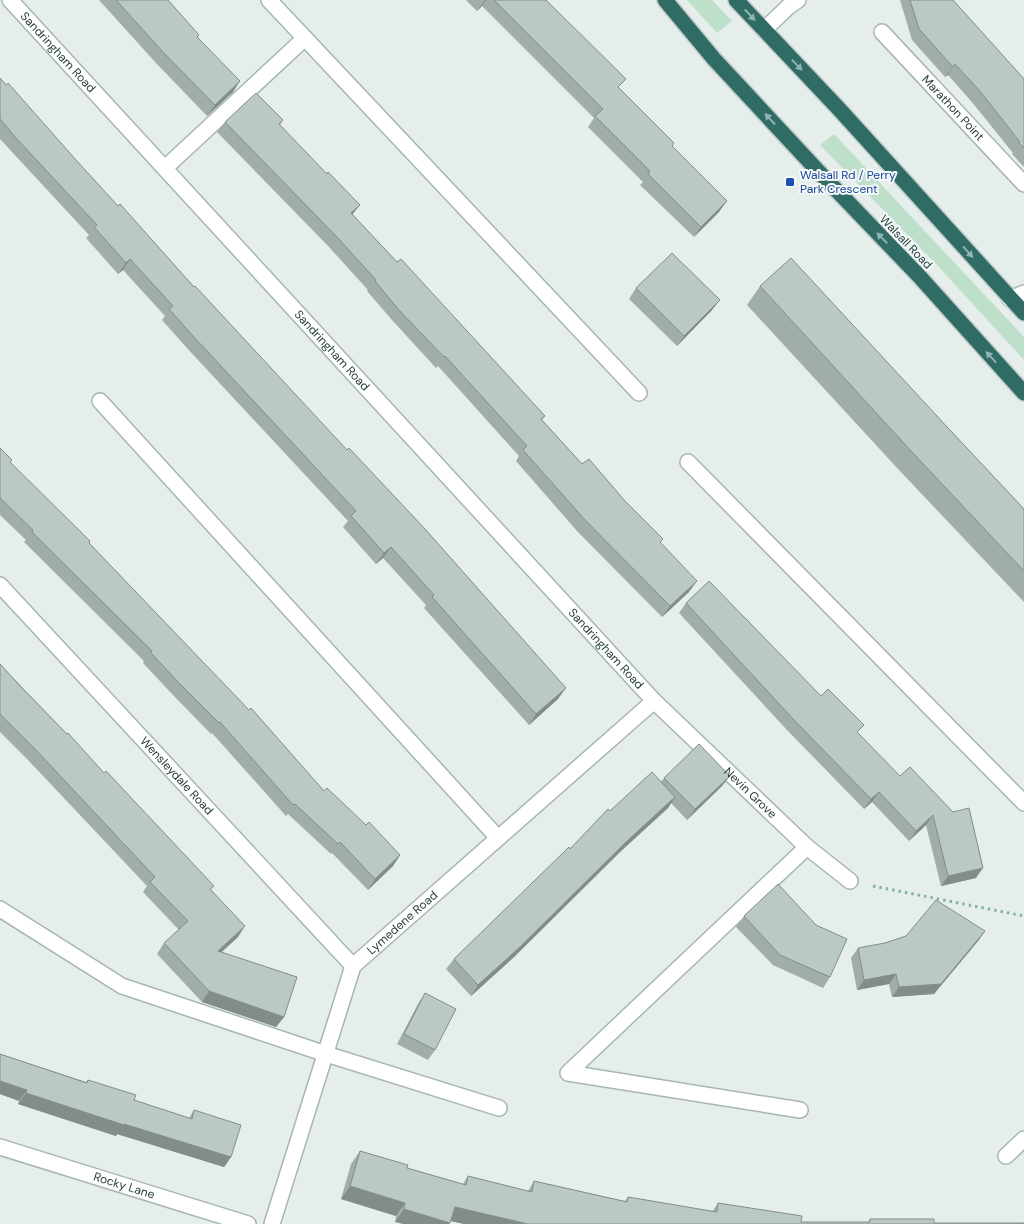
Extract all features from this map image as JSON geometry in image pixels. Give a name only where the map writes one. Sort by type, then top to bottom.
[{"type":"highway","name":"Walsall Road","points":[[665,0],[720,66],[919,276],[1024,394]]},
{"type":"highway","points":[[736,0],[1017,296],[1024,314]]},
{"type":"street","name":"Sandringham Road","points":[[10,0],[654,701]]},
{"type":"street","points":[[269,0],[639,394]]},
{"type":"street","points":[[764,30],[798,0]]},
{"type":"street","name":"Marathon Point","points":[[882,32],[1024,184]]},
{"type":"street","points":[[165,168],[305,38]]},
{"type":"street","points":[[100,401],[498,838]]},
{"type":"street","points":[[688,462],[1024,803]]},
{"type":"street","name":"Wensleydale Road","points":[[0,585],[353,966]]},
{"type":"street","name":"Lymedene Road","points":[[353,966],[654,701]]},
{"type":"street","name":"Nevin Grove","points":[[654,701],[807,847],[850,881]]},
{"type":"street","points":[[800,1110],[568,1073],[807,847]]},
{"type":"street","points":[[0,909],[122,986],[326,1054],[499,1108]]},
{"type":"street","points":[[272,1224],[353,966]]},
{"type":"street","points":[[1006,1156],[1024,1139]]},
{"type":"street","name":"Rocky Lane","points":[[0,1147],[248,1224]]},
{"type":"path","points":[[850,881],[1024,916]]},
{"type":"green space","points":[[687,0],[712,0],[732,21],[717,33]]},
{"type":"green space","points":[[834,134],[1024,337],[1024,360],[938,266],[820,145]]},
{"type":"building","points":[[116,0],[168,0],[199,35],[197,37],[240,81],[215,105]]},
{"type":"building","points":[[494,0],[546,0],[626,79],[618,87],[674,143],[672,146],[727,201],[701,227],[648,174],[650,171],[595,116],[603,109]]},
{"type":"building","points":[[910,0],[953,0],[1024,79],[1024,148],[979,90],[955,64],[953,67],[919,29]]},
{"type":"building","points":[[0,78],[6,85],[8,83],[118,206],[120,204],[194,287],[347,450],[349,448],[425,529],[566,688],[536,714],[432,597],[434,595],[391,547],[384,553],[351,516],[356,511],[193,336],[169,309],[173,306],[130,259],[126,263],[94,227],[97,225],[0,119]]},
{"type":"building","points":[[256,93],[283,120],[279,124],[360,205],[351,213],[397,262],[401,259],[545,416],[541,419],[582,464],[589,459],[625,501],[663,539],[660,542],[697,581],[670,606],[585,520],[523,450],[527,446],[445,356],[399,310],[376,280],[337,237],[225,122]]},
{"type":"building","points":[[672,253],[720,300],[684,336],[636,288]]},
{"type":"building","points":[[791,258],[1024,509],[1024,571],[760,286]]},
{"type":"building","points":[[0,448],[12,460],[10,462],[90,541],[89,543],[249,710],[251,708],[324,791],[327,788],[366,825],[369,822],[400,855],[375,879],[340,842],[338,844],[295,804],[293,805],[220,722],[180,684],[150,652],[152,651],[0,498]]},
{"type":"building","points":[[709,581],[821,696],[828,689],[864,725],[857,732],[900,776],[910,767],[953,812],[969,808],[983,868],[948,876],[933,815],[916,831],[879,792],[871,799],[794,720],[686,603]]},
{"type":"building","points":[[0,664],[68,733],[104,773],[106,771],[214,886],[210,889],[245,926],[218,951],[297,977],[284,1017],[209,991],[164,943],[188,921],[150,882],[155,877],[0,714]]},
{"type":"building","points":[[699,744],[730,776],[695,809],[664,778]]},
{"type":"building","points":[[652,772],[675,797],[478,985],[454,959],[569,847],[570,849],[608,809],[610,811]]},
{"type":"building","points":[[778,884],[816,925],[847,939],[830,977],[780,955],[744,916]]},
{"type":"building","points":[[936,900],[985,931],[941,984],[899,987],[896,974],[864,980],[858,948],[885,943],[906,936]]},
{"type":"building","points":[[425,993],[456,1009],[435,1050],[404,1034]]},
{"type":"building","points":[[0,1054],[87,1083],[88,1080],[136,1095],[134,1100],[192,1119],[194,1110],[241,1125],[231,1157],[26,1093],[27,1090],[0,1081]]},
{"type":"building","points":[[360,1151],[408,1165],[407,1168],[466,1185],[468,1176],[532,1192],[534,1181],[627,1202],[628,1197],[717,1212],[718,1203],[802,1216],[801,1222],[870,1222],[870,1219],[934,1219],[934,1223],[1024,1224],[528,1224],[455,1207],[450,1223],[404,1209],[405,1203],[350,1186]]},
{"type":"place","name":"Walsall Rd / Perry Park Crescent","points":[[790,182]]}]
